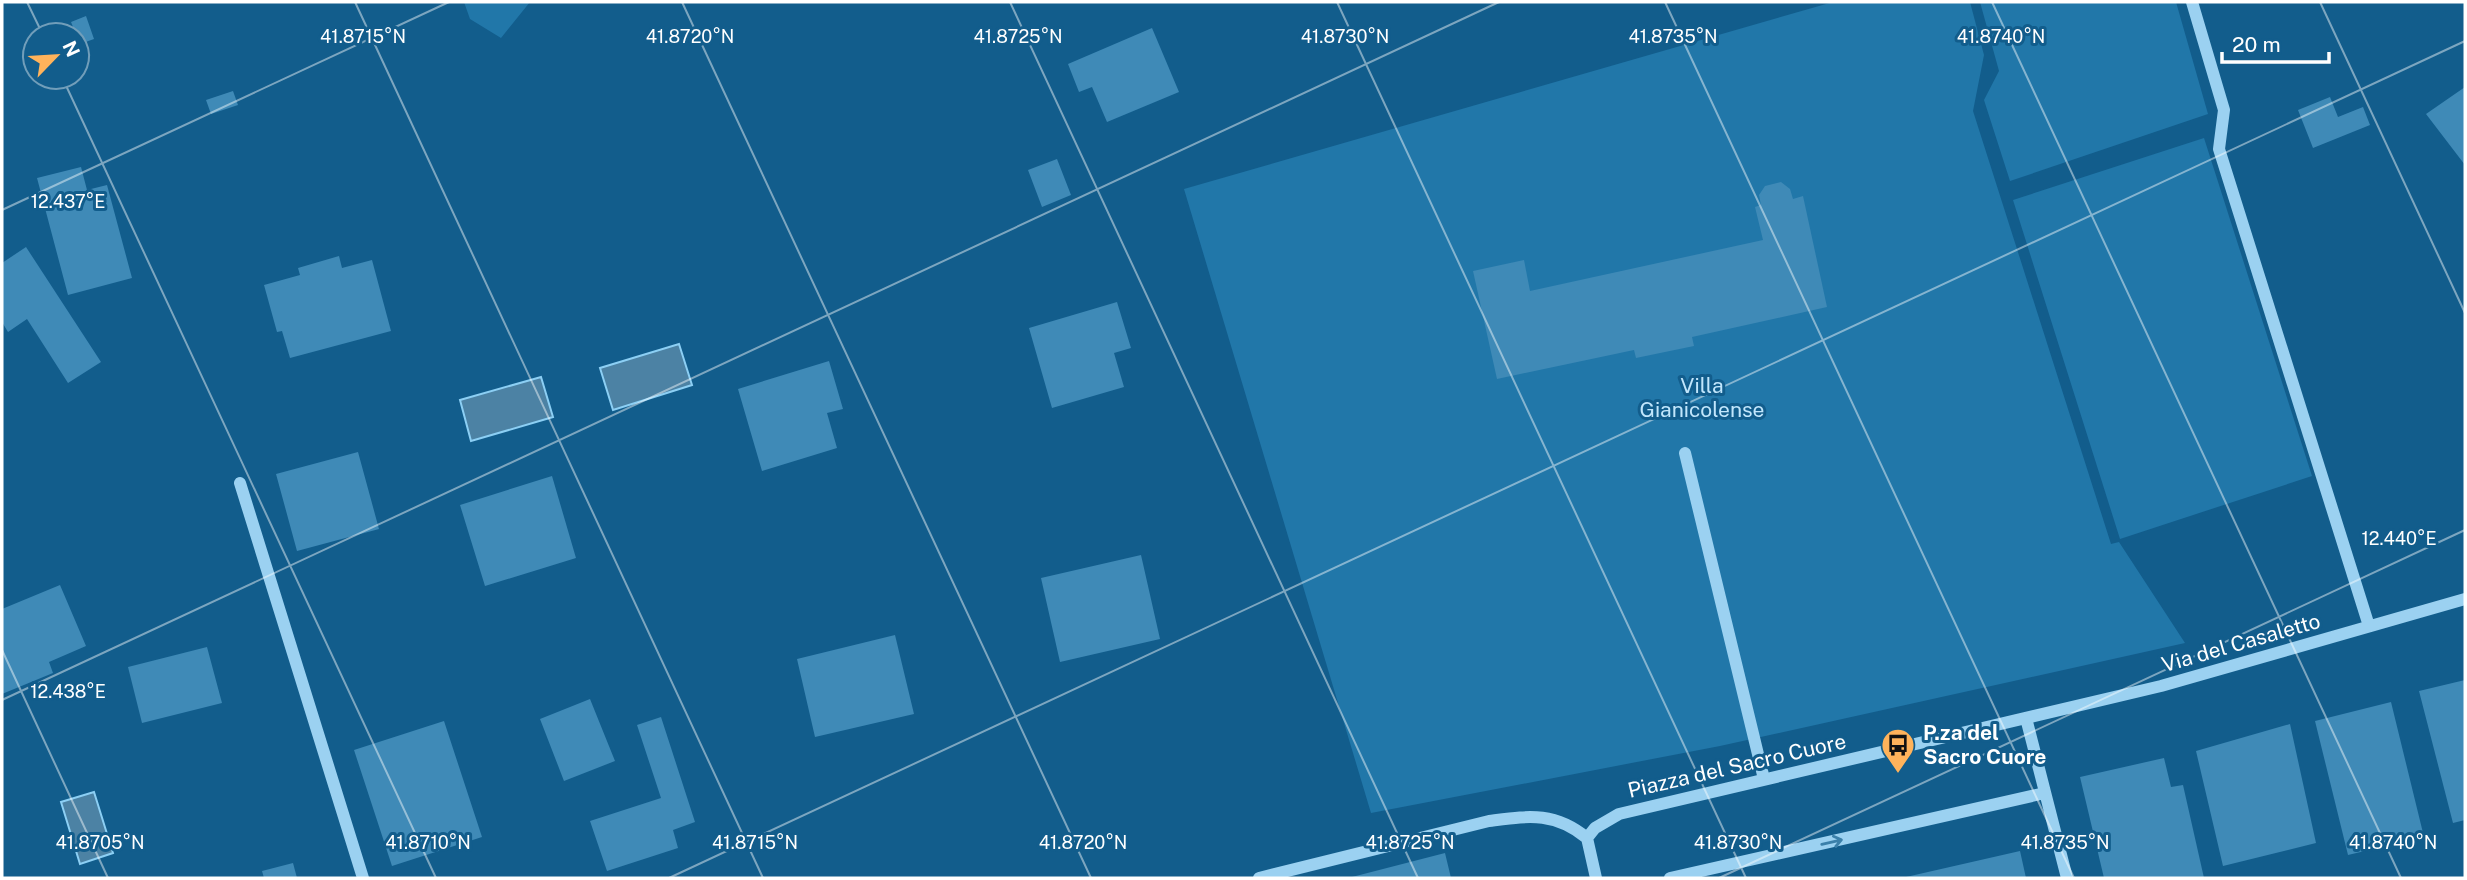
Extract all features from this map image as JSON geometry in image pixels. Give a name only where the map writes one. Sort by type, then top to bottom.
[{"type":"street","points":[[2192,2],[2224,110],[2219,149],[2370,626]]},
{"type":"street","points":[[1685,453],[1764,779]]},
{"type":"street","points":[[240,483],[363,878]]},
{"type":"street","name":"Via del Casaletto","points":[[2026,718],[2161,686],[2465,599]]},
{"type":"street","points":[[2026,718],[2067,878]]},
{"type":"street","name":"Piazza del Sacro Cuore","points":[[1587,838],[1595,828],[1619,814],[2026,718]]},
{"type":"street","points":[[1670,878],[2045,793]]},
{"type":"street","points":[[1259,878],[1476,824],[1518,817],[1558,820],[1587,838],[1596,878]]},
{"type":"green space","points":[[464,2],[530,2],[501,38],[470,19]]},
{"type":"green space","name":"Villa Gianicolense","points":[[1833,2],[1970,2],[1984,55],[1973,111],[2111,544],[2119,542],[2185,643],[1720,746],[1371,813],[1184,189]]},
{"type":"green space","points":[[1980,2],[2176,2],[2208,114],[2010,181],[1984,100],[1999,71]]},
{"type":"green space","points":[[2204,138],[2312,476],[2120,539],[2013,200]]},
{"type":"shaded area","points":[[679,344],[692,385],[613,410],[600,368]]},
{"type":"shaded area","points":[[541,377],[553,417],[471,441],[460,400]]},
{"type":"shaded area","points":[[94,792],[113,853],[80,864],[61,802]]},
{"type":"building","points":[[86,16],[88,21],[74,21]]},
{"type":"building","points":[[1152,28],[1179,92],[1107,122],[1092,87],[1079,92],[1068,64]]},
{"type":"building","points":[[2465,87],[2465,165],[2426,114]]},
{"type":"building","points":[[233,91],[238,105],[211,114],[206,100]]},
{"type":"building","points":[[2330,97],[2338,117],[2363,107],[2370,125],[2313,148],[2298,110]]},
{"type":"building","points":[[1057,159],[1071,195],[1042,207],[1028,170]]},
{"type":"building","points":[[81,167],[87,190],[107,185],[132,278],[68,295],[37,178]]},
{"type":"building","points":[[1781,182],[1790,189],[1793,199],[1803,196],[1827,307],[1692,337],[1694,346],[1636,358],[1634,350],[1497,379],[1473,271],[1524,260],[1530,291],[1763,240],[1755,207],[1761,205],[1759,195],[1765,186]]},
{"type":"building","points":[[26,247],[101,362],[68,383],[27,319],[8,332],[2,322],[2,263]]},
{"type":"building","points":[[339,256],[342,268],[372,260],[391,331],[290,358],[282,331],[277,332],[264,285],[300,275],[298,268]]},
{"type":"building","points":[[1117,302],[1131,348],[1114,353],[1124,387],[1052,408],[1029,328]]},
{"type":"building","points":[[829,361],[843,409],[827,413],[837,448],[762,471],[738,389]]},
{"type":"building","points":[[358,452],[379,529],[297,551],[276,474]]},
{"type":"building","points":[[552,476],[576,558],[485,586],[460,505]]},
{"type":"building","points":[[1141,555],[1160,639],[1060,662],[1041,578]]},
{"type":"building","points":[[60,585],[86,646],[49,662],[53,673],[2,694],[2,609]]},
{"type":"building","points":[[895,635],[914,714],[815,737],[797,659]]},
{"type":"building","points":[[207,647],[222,703],[142,723],[128,667]]},
{"type":"building","points":[[2465,680],[2465,820],[2453,823],[2419,691]]},
{"type":"building","points":[[590,699],[615,761],[564,781],[540,719]]},
{"type":"building","points":[[2391,702],[2424,837],[2348,855],[2315,721]]},
{"type":"building","points":[[661,717],[695,822],[673,830],[678,848],[607,871],[590,821],[661,798],[637,725]]},
{"type":"building","points":[[444,721],[482,837],[392,866],[354,750]]},
{"type":"building","points":[[2290,724],[2316,843],[2223,866],[2196,751]]},
{"type":"building","points":[[2164,758],[2171,787],[2183,785],[2204,878],[2104,878],[2080,777]]},
{"type":"building","points":[[2020,851],[2026,878],[1906,878],[1906,877]]},
{"type":"building","points":[[1445,853],[1451,878],[1352,878],[1352,877]]},
{"type":"building","points":[[293,863],[297,878],[264,878],[262,871]]},
{"type":"place","name":"P.za del Sacro Cuore","points":[[1898,775]]}]
